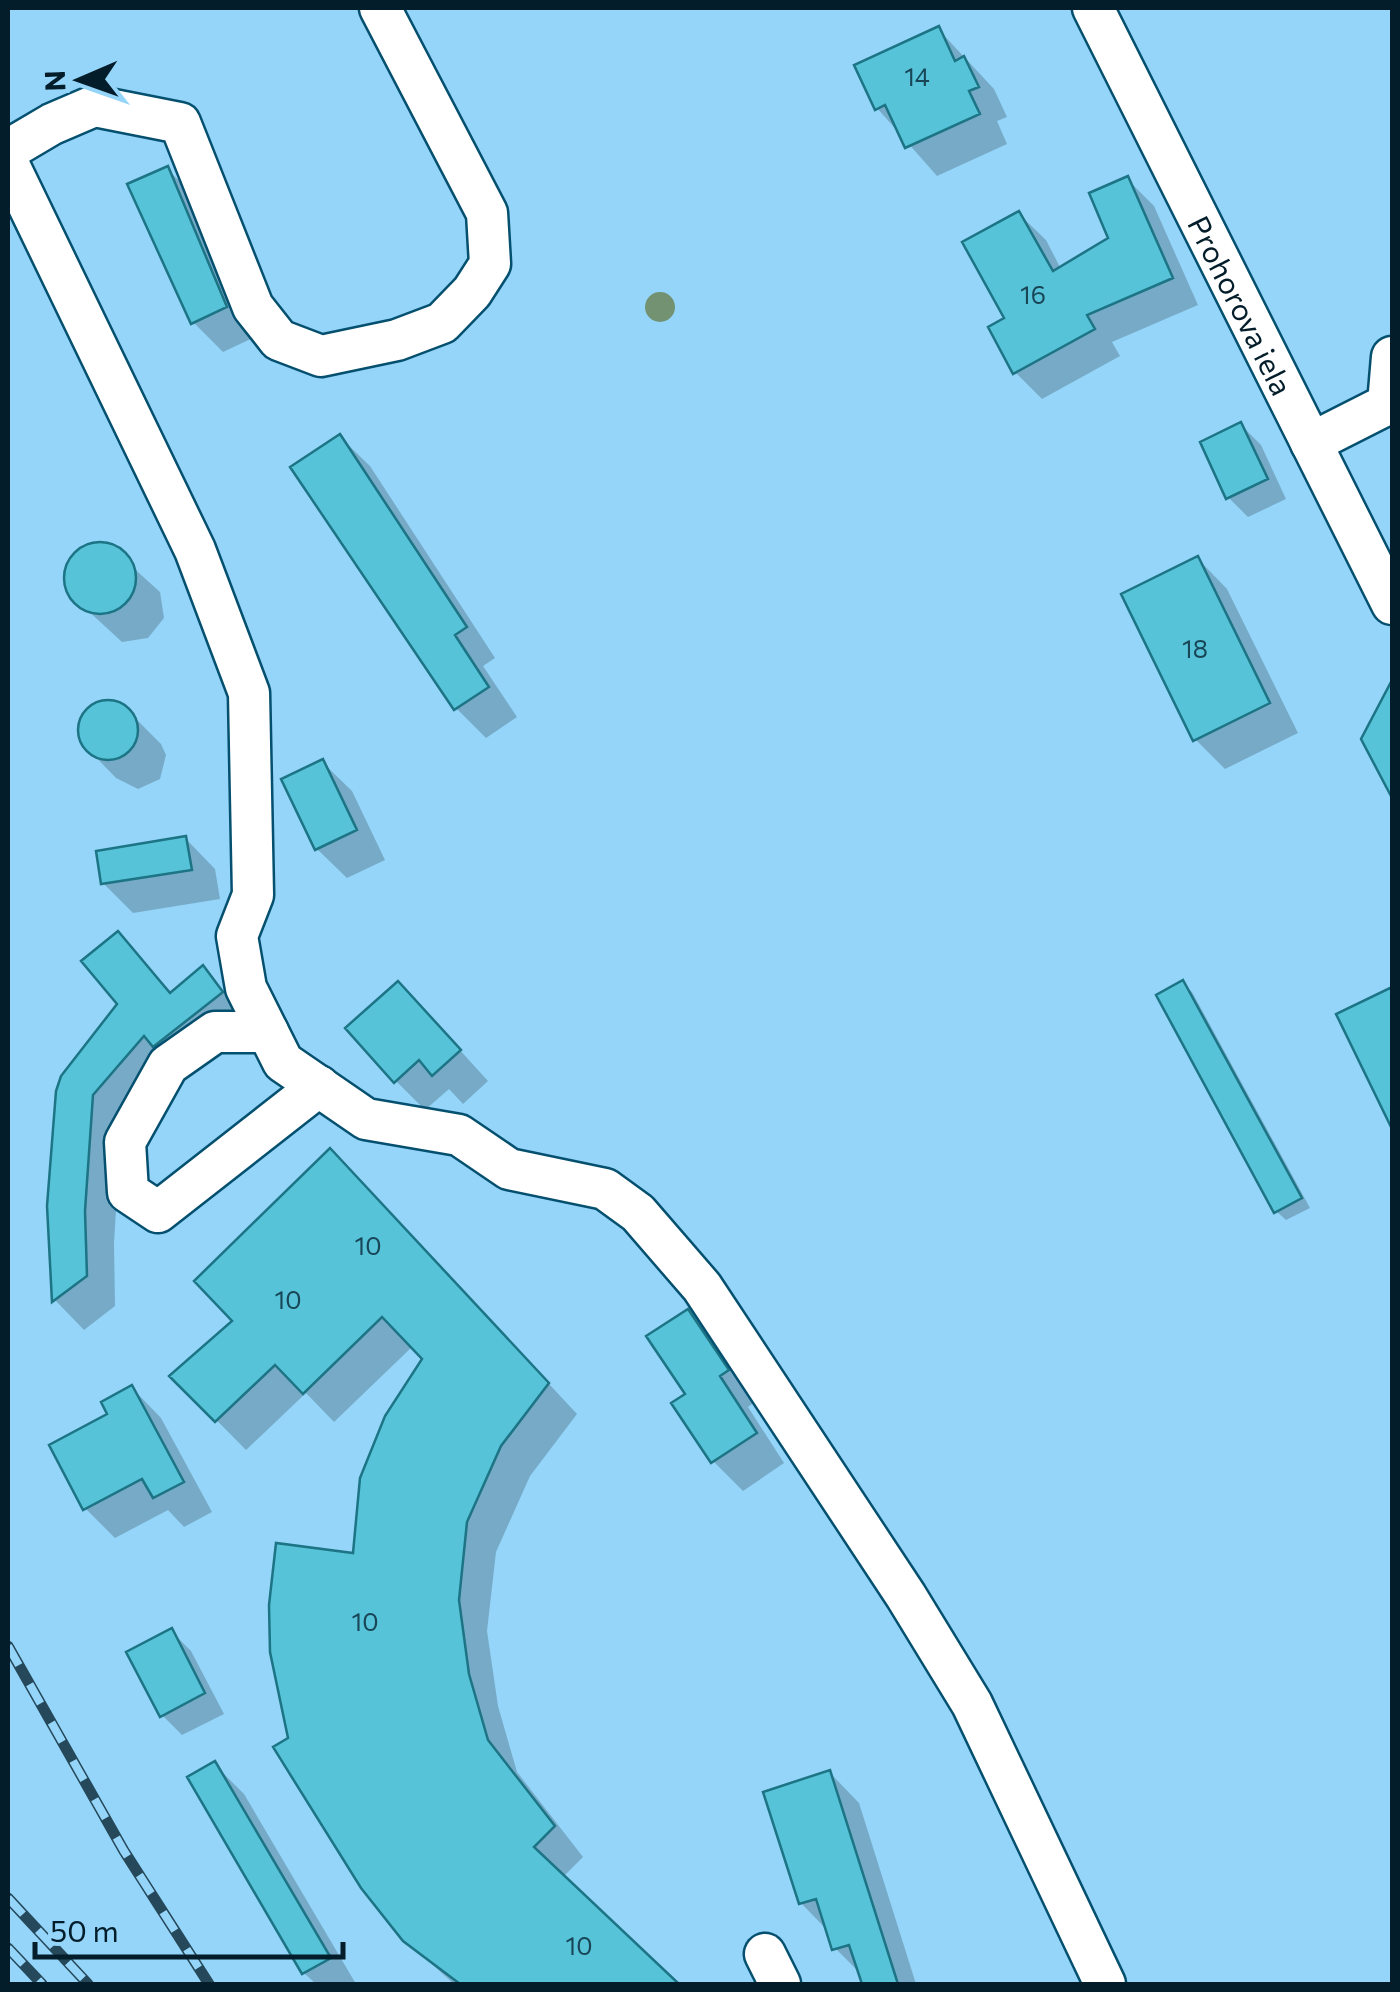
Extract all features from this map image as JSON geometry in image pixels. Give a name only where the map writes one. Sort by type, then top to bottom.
[{"type":"street","points":[[8,150],[52,124],[94,106],[180,123],[253,307],[279,340],[321,356],[397,340],[442,323],[472,292],[490,264],[487,212],[380,8]]},
{"type":"street","name":"Prohorova iela","points":[[1093,8],[1392,604]]},
{"type":"street","points":[[8,163],[195,550],[249,693],[253,895],[237,936],[246,988],[284,1062],[366,1119],[459,1135],[509,1168],[605,1189],[638,1213],[702,1287],[925,1626],[972,1704],[1106,1984]]},
{"type":"street","points":[[1311,443],[1390,402],[1392,357]]},
{"type":"street","points":[[268,1032],[215,1032],[168,1064],[125,1142],[128,1192],[158,1212],[319,1086]]},
{"type":"building","points":[[939,26],[955,61],[964,56],[979,87],[969,91],[980,114],[905,148],[885,105],[875,110],[854,65]]},
{"type":"building","points":[[168,166],[227,307],[191,324],[127,184]]},
{"type":"building","points":[[1128,176],[1173,278],[1087,315],[1095,329],[1013,374],[988,327],[1004,318],[962,242],[1019,211],[1053,271],[1108,238],[1089,193]]},
{"type":"building","points":[[1241,422],[1268,479],[1226,499],[1200,442]]},
{"type":"building","points":[[340,434],[467,627],[455,635],[489,687],[454,710],[290,467]]},
{"type":"building","points":[[100,542],[126,552],[136,578],[126,604],[100,614],[74,604],[64,578],[74,552]]},
{"type":"building","points":[[1198,556],[1270,703],[1193,741],[1121,594]]},
{"type":"building","points":[[1392,680],[1392,798],[1361,739]]},
{"type":"building","points":[[108,700],[129,709],[138,730],[129,751],[108,760],[87,751],[78,730],[87,709]]},
{"type":"building","points":[[323,759],[357,830],[315,850],[281,779]]},
{"type":"building","points":[[186,836],[192,870],[101,884],[96,851]]},
{"type":"building","points":[[118,931],[170,993],[203,965],[223,992],[153,1047],[144,1036],[93,1095],[85,1211],[87,1276],[52,1302],[47,1206],[56,1091],[61,1076],[117,1004],[81,961]]},
{"type":"building","points":[[1183,980],[1302,1198],[1274,1213],[1156,995]]},
{"type":"building","points":[[398,981],[461,1050],[432,1076],[419,1060],[394,1083],[345,1028]]},
{"type":"building","points":[[1392,987],[1392,1129],[1336,1014]]},
{"type":"building","points":[[330,1148],[549,1383],[501,1446],[467,1522],[459,1600],[469,1674],[488,1740],[555,1826],[534,1847],[679,1984],[460,1984],[403,1941],[361,1888],[273,1747],[288,1738],[270,1652],[269,1605],[276,1543],[353,1553],[360,1478],[385,1416],[422,1359],[382,1317],[303,1394],[275,1365],[215,1422],[169,1376],[232,1321],[194,1281]]},
{"type":"building","points":[[688,1309],[729,1370],[720,1376],[757,1433],[711,1463],[671,1403],[685,1394],[646,1336]]},
{"type":"building","points":[[132,1385],[184,1482],[153,1498],[142,1479],[83,1510],[49,1445],[107,1414],[101,1402]]},
{"type":"building","points":[[172,1628],[205,1693],[160,1717],[126,1652]]},
{"type":"building","points":[[215,1761],[331,1958],[302,1974],[187,1777]]},
{"type":"building","points":[[830,1770],[898,1984],[862,1984],[849,1945],[832,1950],[816,1899],[799,1904],[763,1792]]},
{"type":"railway","points":[[8,1646],[124,1851],[209,1984]]},
{"type":"railway","points":[[8,1898],[88,1984]]},
{"type":"railway","points":[[8,1948],[42,1984]]}]
